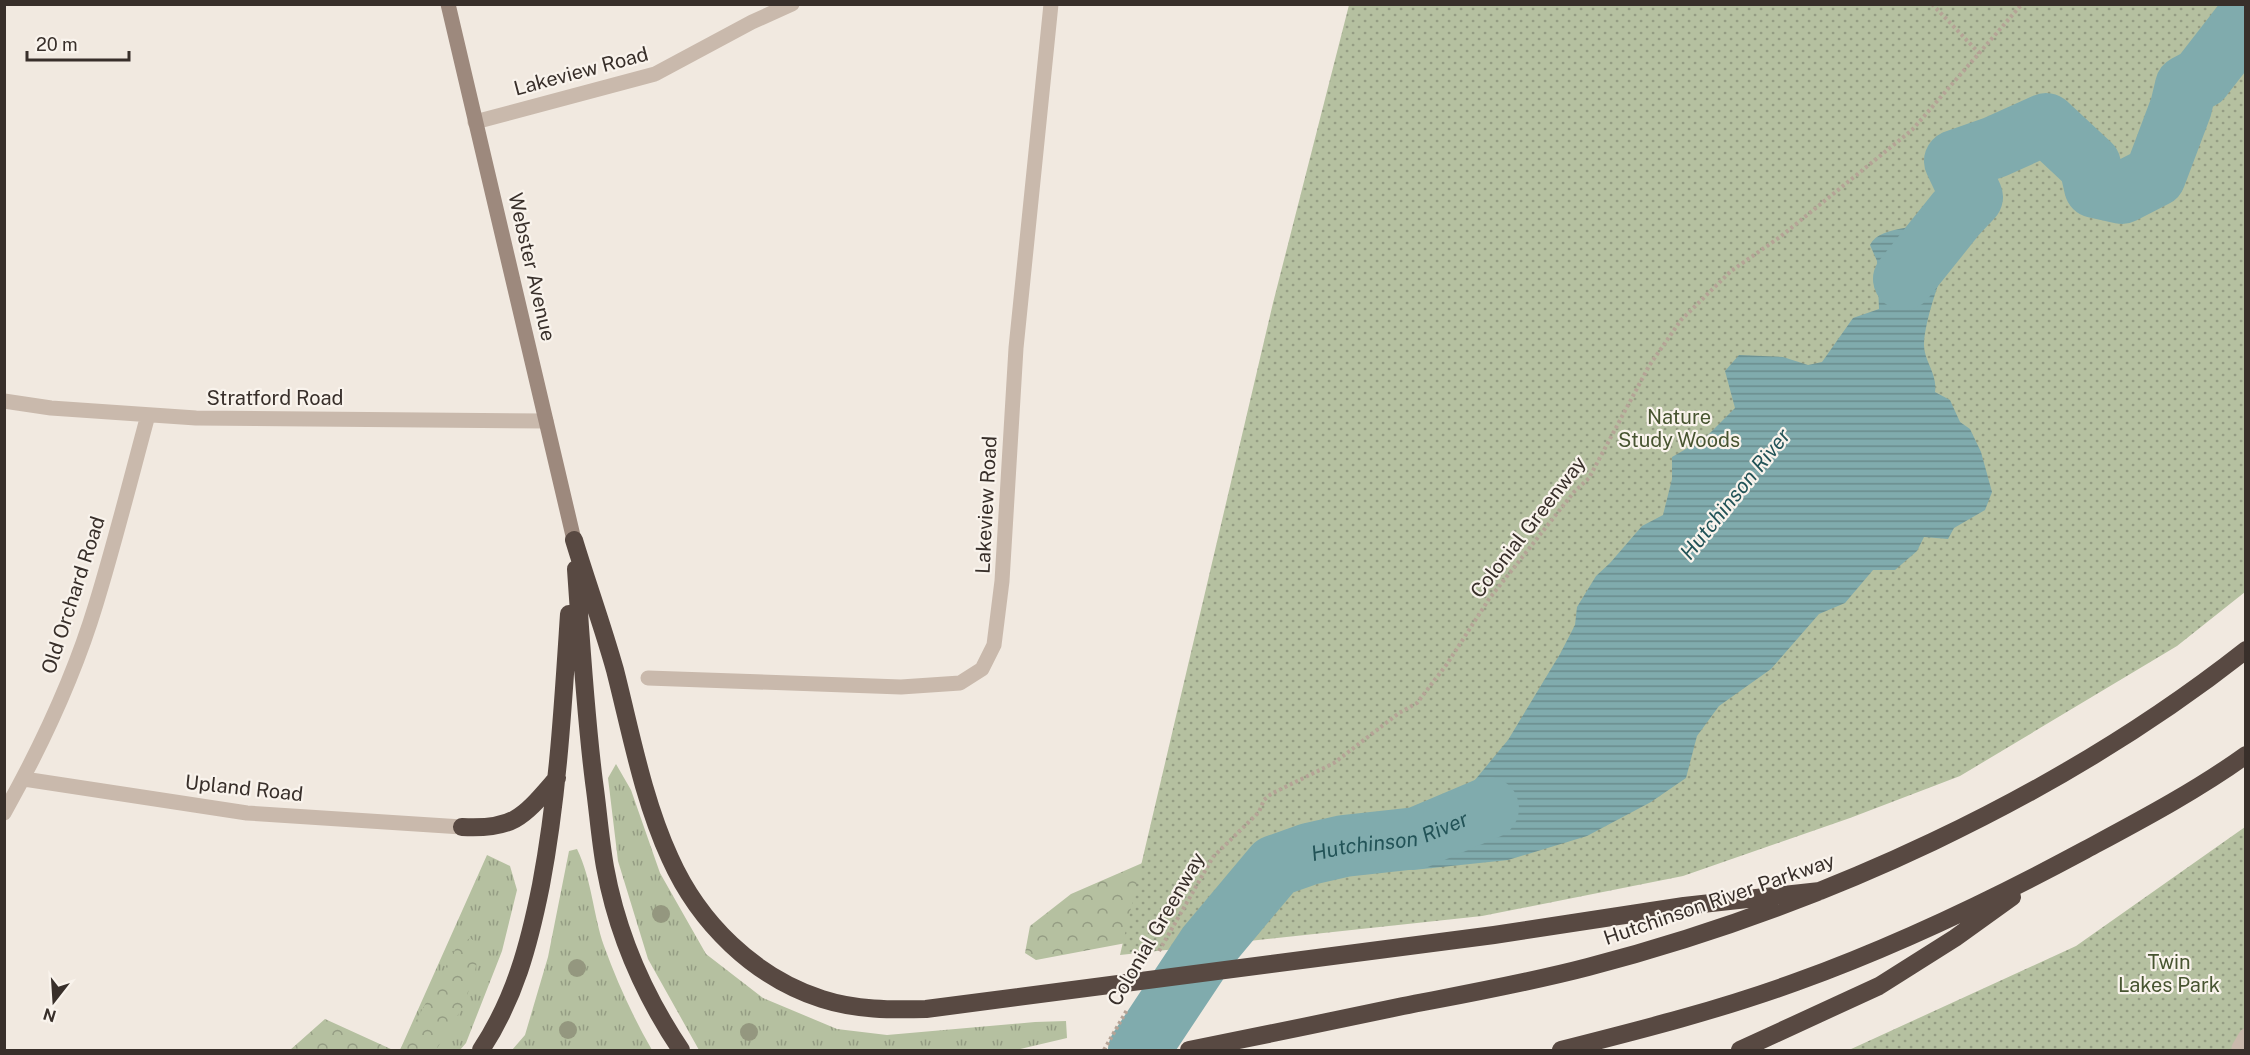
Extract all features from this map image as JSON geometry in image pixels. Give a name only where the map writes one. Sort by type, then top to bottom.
[{"type":"highway","points":[[481,1050],[506,1008],[521,968],[548,846],[562,725],[574,540]]},
{"type":"highway","points":[[574,540],[614,667],[642,776],[670,859],[697,906],[723,937],[750,962],[782,981],[823,999],[883,1010],[926,1009],[1494,935],[1672,908],[1820,891]]},
{"type":"highway","points":[[574,540],[586,711],[605,867],[624,937],[643,986],[664,1025],[681,1050]]},
{"type":"highway","name":"Hutchinson River Parkway","points":[[1189,1050],[1587,967],[1706,932],[1820,891],[1919,848],[2031,790],[2135,728],[2246,650]]},
{"type":"highway","points":[[1561,1050],[1654,1027],[1797,982],[1957,915],[2124,829],[2246,755]]},
{"type":"highway","points":[[462,827],[495,827],[513,821],[533,806],[557,778]]},
{"type":"highway","points":[[1740,1050],[1879,986],[1955,938],[2058,864]]},
{"type":"street","name":"Webster Avenue","points":[[448,4],[574,540]]},
{"type":"street","name":"Lakeview Road","points":[[475,122],[655,74],[752,22],[792,4]]},
{"type":"street","name":"Lakeview Road","points":[[648,678],[901,687],[960,683],[982,669],[994,645],[1002,581],[1016,348],[1051,4]]},
{"type":"street","name":"Stratford Road","points":[[4,401],[51,408],[196,418],[546,421]]},
{"type":"street","name":"Old Orchard Road","points":[[4,813],[24,779],[69,682],[96,605],[148,415]]},
{"type":"street","name":"Upland Road","points":[[24,779],[247,813],[462,827]]},
{"type":"path","points":[[1932,4],[1979,53]]},
{"type":"path","name":"Colonial Greenway","points":[[1157,954],[1213,857],[1259,812],[1264,800],[1271,794],[1334,763],[1399,713],[1417,704],[1447,664],[1489,599],[1574,492],[1589,478],[1649,366],[1681,320],[1731,271],[1780,237],[1912,130],[2022,4]]},
{"type":"path","name":"Colonial Greenway","points":[[1104,1050],[1129,1006]]},
{"type":"green space","name":"Nature Study Woods","points":[[1349,5],[2245,5],[2245,592],[2177,646],[1960,776],[1850,818],[1683,876],[1482,916],[1120,955],[1273,303]]},
{"type":"green space","points":[[616,764],[631,790],[660,873],[706,954],[763,998],[837,1029],[887,1035],[1066,1021],[1067,1038],[1016,1050],[699,1050],[648,959],[618,861],[608,778]]},
{"type":"green space","name":"Twin Lakes Park","points":[[2245,827],[2245,1050],[1849,1050],[2076,946]]},
{"type":"green space","points":[[1216,831],[1195,930],[1036,960],[1025,953],[1030,926],[1071,894]]},
{"type":"green space","points":[[577,849],[586,873],[600,934],[609,959],[632,1012],[652,1050],[512,1050],[525,1035],[548,957],[569,851]]},
{"type":"green space","points":[[487,855],[510,866],[517,890],[502,951],[466,1043],[460,1050],[400,1050]]},
{"type":"green space","points":[[470,938],[480,945],[475,971],[464,1005],[436,1050],[400,1050],[456,948]]},
{"type":"green space","points":[[325,1019],[393,1050],[290,1050]]},
{"type":"water","points":[[1946,214],[1956,214],[1959,227],[1933,301],[1924,349],[1934,379],[1935,392],[1950,400],[1960,422],[1970,429],[1981,452],[1992,492],[1985,510],[1954,528],[1948,539],[1924,537],[1917,551],[1895,570],[1873,570],[1845,603],[1819,614],[1771,669],[1719,706],[1697,736],[1686,778],[1651,802],[1587,836],[1508,860],[1413,870],[1384,866],[1423,824],[1465,792],[1508,740],[1560,654],[1575,625],[1577,607],[1596,576],[1642,526],[1663,515],[1672,479],[1672,457],[1705,438],[1735,408],[1725,371],[1739,355],[1783,357],[1808,365],[1822,362],[1853,318],[1879,309],[1877,261],[1870,245],[1884,233],[1937,220]]},
{"type":"waterway","name":"Hutchinson River","points":[[1904,279],[1972,197],[1955,161],[1995,147],[2046,124],[2090,165],[2095,187],[2122,193],[2155,176],[2181,107],[2186,86],[2201,78],[2246,20]]},
{"type":"waterway","name":"Hutchinson River","points":[[1139,1050],[1208,946],[1275,866],[1309,854],[1344,846],[1417,838],[1488,808]]}]
